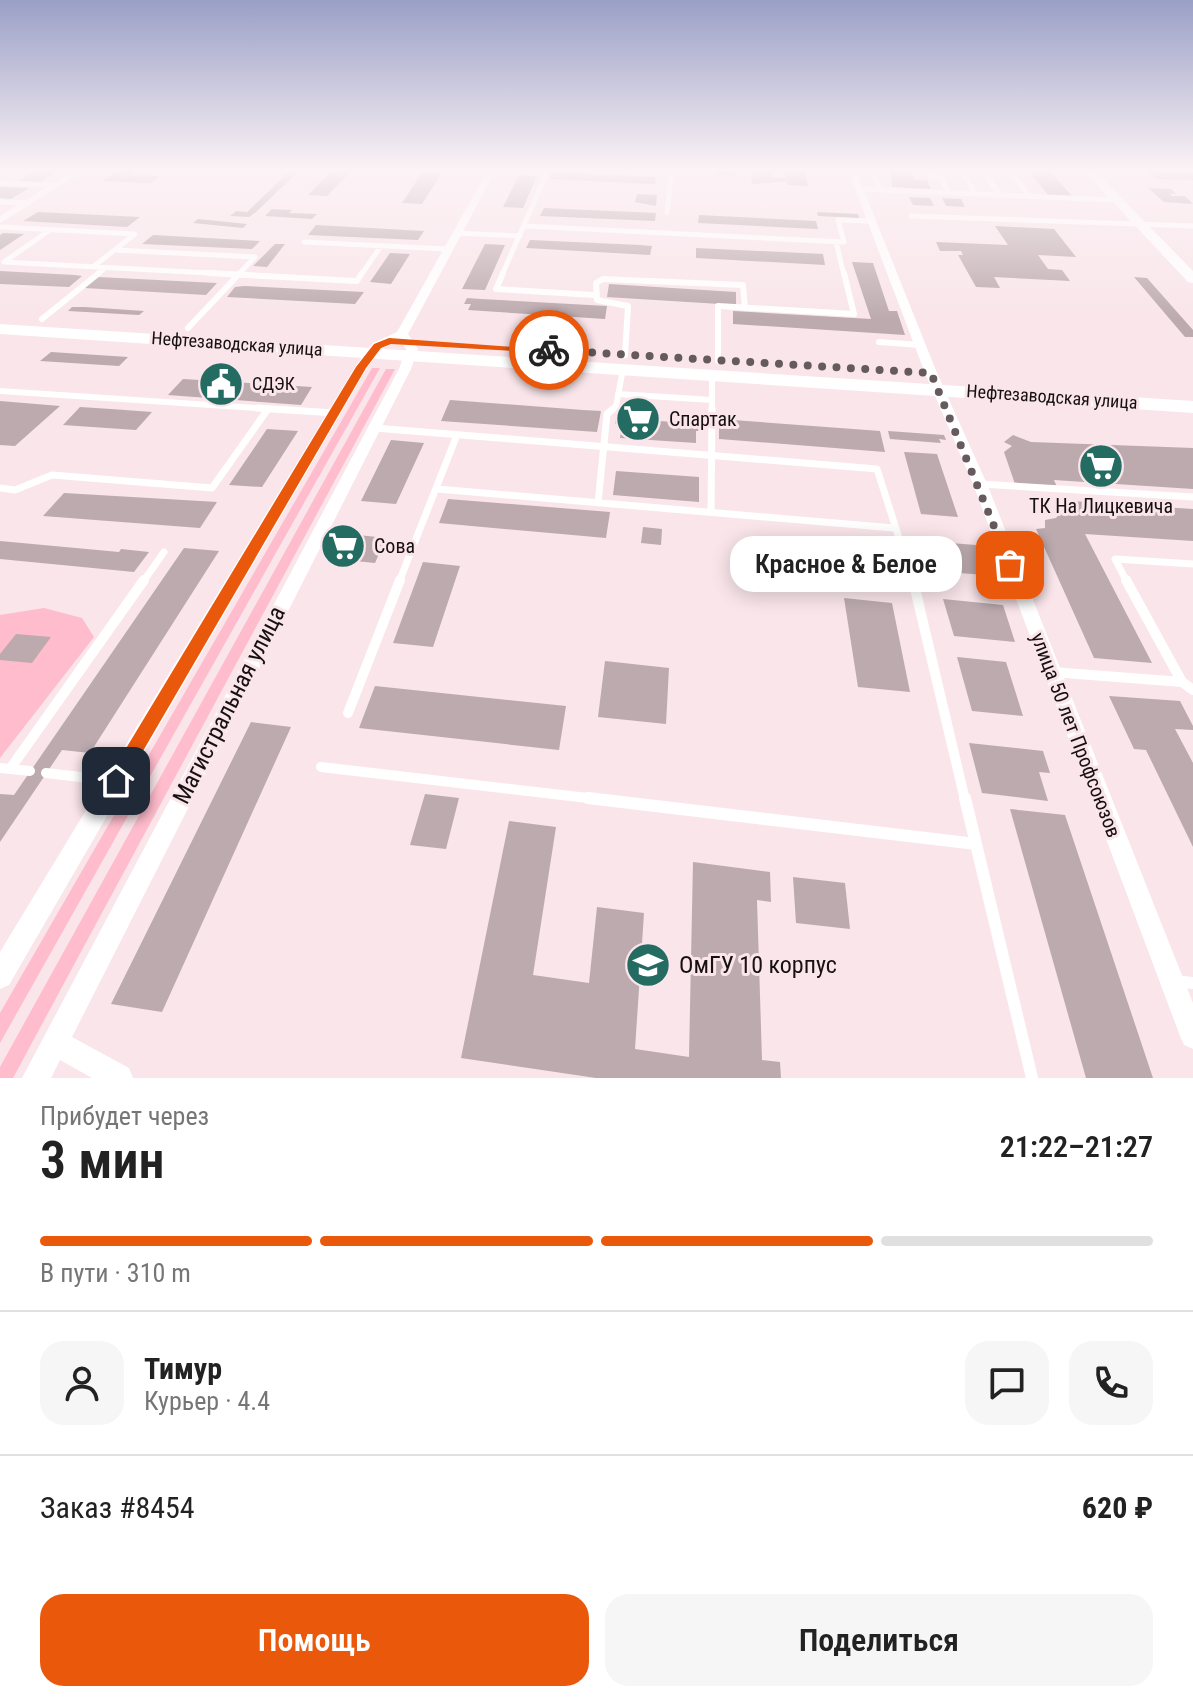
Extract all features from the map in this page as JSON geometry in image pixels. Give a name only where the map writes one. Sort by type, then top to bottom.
[{"type":"main road","points":[[1134,218],[1193,279]]},
{"type":"main road","name":"Нефтезаводская улица","points":[[0,316],[402,343],[624,362],[934,381],[1193,392]]},
{"type":"main road","name":"Нефтезаводская улица","points":[[0,329],[371,353],[402,343]]},
{"type":"main road","name":"Нефтезаводская улица","points":[[934,381],[1193,407]]},
{"type":"street","name":"Магистральная улица","points":[[36,1078],[375,428],[402,343],[464,218]]},
{"type":"street","name":"улица 50 лет Профсоюзов","points":[[871,221],[934,381],[980,484],[1193,1036]]},
{"type":"street","name":"Магистральная улица","points":[[0,976],[371,353],[402,343]]},
{"type":"street","points":[[55,1042],[119,1078]]},
{"type":"lane","points":[[527,218],[496,289],[594,295],[607,303],[628,306],[624,362],[616,406],[607,414],[598,503]]},
{"type":"lane","points":[[977,218],[1193,226]]},
{"type":"lane","points":[[524,226],[844,242],[838,220],[871,221]]},
{"type":"lane","points":[[0,227],[135,234],[94,266]]},
{"type":"lane","points":[[50,230],[4,262],[357,281],[381,246]]},
{"type":"lane","points":[[456,233],[520,236]]},
{"type":"lane","points":[[304,242],[447,249]]},
{"type":"lane","points":[[711,512],[712,400],[718,306],[854,314],[836,242]]},
{"type":"lane","points":[[114,250],[255,257],[188,328]]},
{"type":"lane","points":[[42,319],[106,267]]},
{"type":"lane","points":[[594,295],[596,283],[603,279],[743,285],[745,308]]},
{"type":"lane","points":[[879,342],[920,345]]},
{"type":"lane","points":[[0,391],[335,413]]},
{"type":"lane","points":[[618,394],[712,400]]},
{"type":"lane","points":[[0,488],[15,490],[52,475],[212,488],[268,409]]},
{"type":"lane","points":[[375,428],[877,469],[894,528],[905,548],[1032,1078]]},
{"type":"lane","points":[[348,713],[457,435]]},
{"type":"lane","points":[[980,484],[1193,497]]},
{"type":"lane","points":[[437,489],[894,528]]},
{"type":"lane","points":[[30,771],[5,768],[164,552]]},
{"type":"lane","points":[[1193,564],[1115,559],[1182,682],[1193,690]]},
{"type":"lane","points":[[1052,672],[1182,682]]},
{"type":"lane","points":[[321,767],[976,844]]},
{"type":"lane","points":[[46,773],[116,781]]},
{"type":"lane","points":[[1172,980],[1193,983]]},
{"type":"shaded area","points":[[372,368],[380,368],[0,1043],[0,1013]]},
{"type":"shaded area","points":[[386,369],[395,369],[13,1078],[0,1078],[0,1067]]},
{"type":"shaded area","points":[[44,608],[82,618],[94,637],[0,758],[0,615]]},
{"type":"building","points":[[27,218],[138,218],[127,227],[23,221]]},
{"type":"building","points":[[593,218],[655,218],[655,221]]},
{"type":"building","points":[[699,218],[763,218],[816,221],[818,229],[698,223]]},
{"type":"building","points":[[198,219],[247,224],[243,228],[193,223]]},
{"type":"building","points":[[316,225],[424,231],[418,240],[308,235]]},
{"type":"building","points":[[995,226],[1054,229],[1076,257],[1038,255],[1048,269],[1062,270],[1070,281],[994,277],[1000,288],[976,287],[958,255],[963,255],[961,251],[940,251],[936,242],[1008,245]]},
{"type":"building","points":[[24,234],[0,250],[0,235]]},
{"type":"building","points":[[153,235],[260,241],[252,249],[142,244]]},
{"type":"building","points":[[530,240],[652,246],[650,255],[526,248]]},
{"type":"building","points":[[275,244],[285,244],[267,267],[253,266]]},
{"type":"building","points":[[485,244],[505,245],[485,290],[462,289]]},
{"type":"building","points":[[696,248],[823,254],[825,265],[696,258]]},
{"type":"building","points":[[390,253],[410,254],[391,284],[370,282]]},
{"type":"building","points":[[852,262],[873,263],[889,311],[897,311],[905,335],[733,324],[733,311],[871,319]]},
{"type":"building","points":[[0,271],[82,276],[69,287],[0,284]]},
{"type":"building","points":[[98,277],[217,283],[206,295],[84,288]]},
{"type":"building","points":[[1134,277],[1147,278],[1193,330],[1193,337],[1185,337]]},
{"type":"building","points":[[609,284],[736,292],[736,305],[607,297]]},
{"type":"building","points":[[235,287],[364,292],[355,304],[227,297]]},
{"type":"building","points":[[467,298],[607,306],[605,319],[468,310],[471,304],[464,304]]},
{"type":"building","points":[[72,307],[144,311],[139,315],[68,311]]},
{"type":"building","points":[[51,352],[128,357],[119,366],[40,361]]},
{"type":"building","points":[[183,379],[312,387],[301,405],[168,395]]},
{"type":"building","points":[[450,400],[601,411],[597,432],[441,421]]},
{"type":"building","points":[[0,401],[60,406],[15,446],[0,445]]},
{"type":"building","points":[[80,407],[152,412],[136,430],[63,425]]},
{"type":"building","points":[[615,418],[703,424],[703,431],[696,431],[696,443],[620,438],[622,425],[615,424]]},
{"type":"building","points":[[719,419],[880,431],[885,452],[719,439]]},
{"type":"building","points":[[267,429],[298,431],[262,487],[229,485]]},
{"type":"building","points":[[888,431],[944,435],[946,440],[939,439],[941,443],[890,439]]},
{"type":"building","name":"ТК На Лицкевича","points":[[1013,435],[1031,442],[1193,448],[1193,489],[1054,480],[1057,487],[1015,484],[1004,452],[1012,446],[1004,442]]},
{"type":"building","points":[[391,440],[424,443],[396,504],[361,501]]},
{"type":"building","points":[[904,452],[937,454],[958,517],[921,514]]},
{"type":"building","points":[[616,471],[699,477],[699,502],[613,495]]},
{"type":"building","points":[[64,493],[217,502],[200,528],[43,516]]},
{"type":"building","points":[[448,499],[610,512],[606,538],[439,523]]},
{"type":"building","points":[[1055,500],[1193,509],[1193,541],[1085,534],[1152,663],[1094,658],[1036,529],[1045,528],[1045,520],[1056,518],[1061,512]]},
{"type":"building","points":[[643,527],[662,529],[661,545],[641,543]]},
{"type":"building","points":[[349,534],[386,538],[375,563],[336,559]]},
{"type":"building","points":[[0,541],[149,552],[134,572],[0,559]]},
{"type":"building","points":[[925,541],[976,545],[986,575],[932,571]]},
{"type":"building","points":[[184,548],[219,551],[90,753],[62,750],[0,842],[0,794],[14,795]]},
{"type":"building","points":[[423,562],[460,566],[433,647],[393,643]]},
{"type":"building","points":[[844,598],[892,603],[910,692],[858,687]]},
{"type":"building","points":[[943,599],[1003,605],[1015,642],[954,636]]},
{"type":"building","points":[[16,634],[51,637],[32,663],[0,660],[0,654]]},
{"type":"building","points":[[957,657],[1006,662],[1023,716],[972,711]]},
{"type":"building","points":[[605,661],[669,668],[666,724],[598,717]]},
{"type":"building","points":[[375,686],[566,706],[559,750],[359,728]]},
{"type":"building","points":[[1109,696],[1180,701],[1193,726],[1193,730],[1175,729],[1193,763],[1193,847],[1146,750],[1134,749]]},
{"type":"building","points":[[251,722],[291,727],[162,1012],[111,1004]]},
{"type":"building","points":[[969,743],[1043,751],[1050,773],[1039,772],[1048,801],[982,793]]},
{"type":"building","points":[[425,794],[459,798],[446,849],[410,845]]},
{"type":"building","points":[[1010,809],[1065,815],[1153,1078],[1086,1078]]},
{"type":"building","points":[[509,821],[556,827],[533,975],[589,983],[597,907],[644,913],[635,1049],[689,1057],[693,862],[770,872],[771,902],[757,900],[762,1060],[780,1062],[781,1078],[596,1078],[461,1058]]},
{"type":"building","points":[[793,877],[845,883],[850,929],[796,923]]},
{"type":"way so far","points":[[549,350],[931,373],[980,484],[1010,565]]},
{"type":"place","name":"СДЭК","points":[[221,384]]},
{"type":"place","name":"Спартак","points":[[638,419]]},
{"type":"place","name":"ТК На Лицкевича","points":[[1101,466]]},
{"type":"place","name":"Сова","points":[[343,546]]},
{"type":"place","name":"Красное & Белое","points":[[1010,565]]},
{"type":"place","name":"ОмГУ 10 корпус","points":[[648,965]]},
{"type":"route","points":[[116,781],[361,367],[377,346],[389,341],[549,350]]}]
